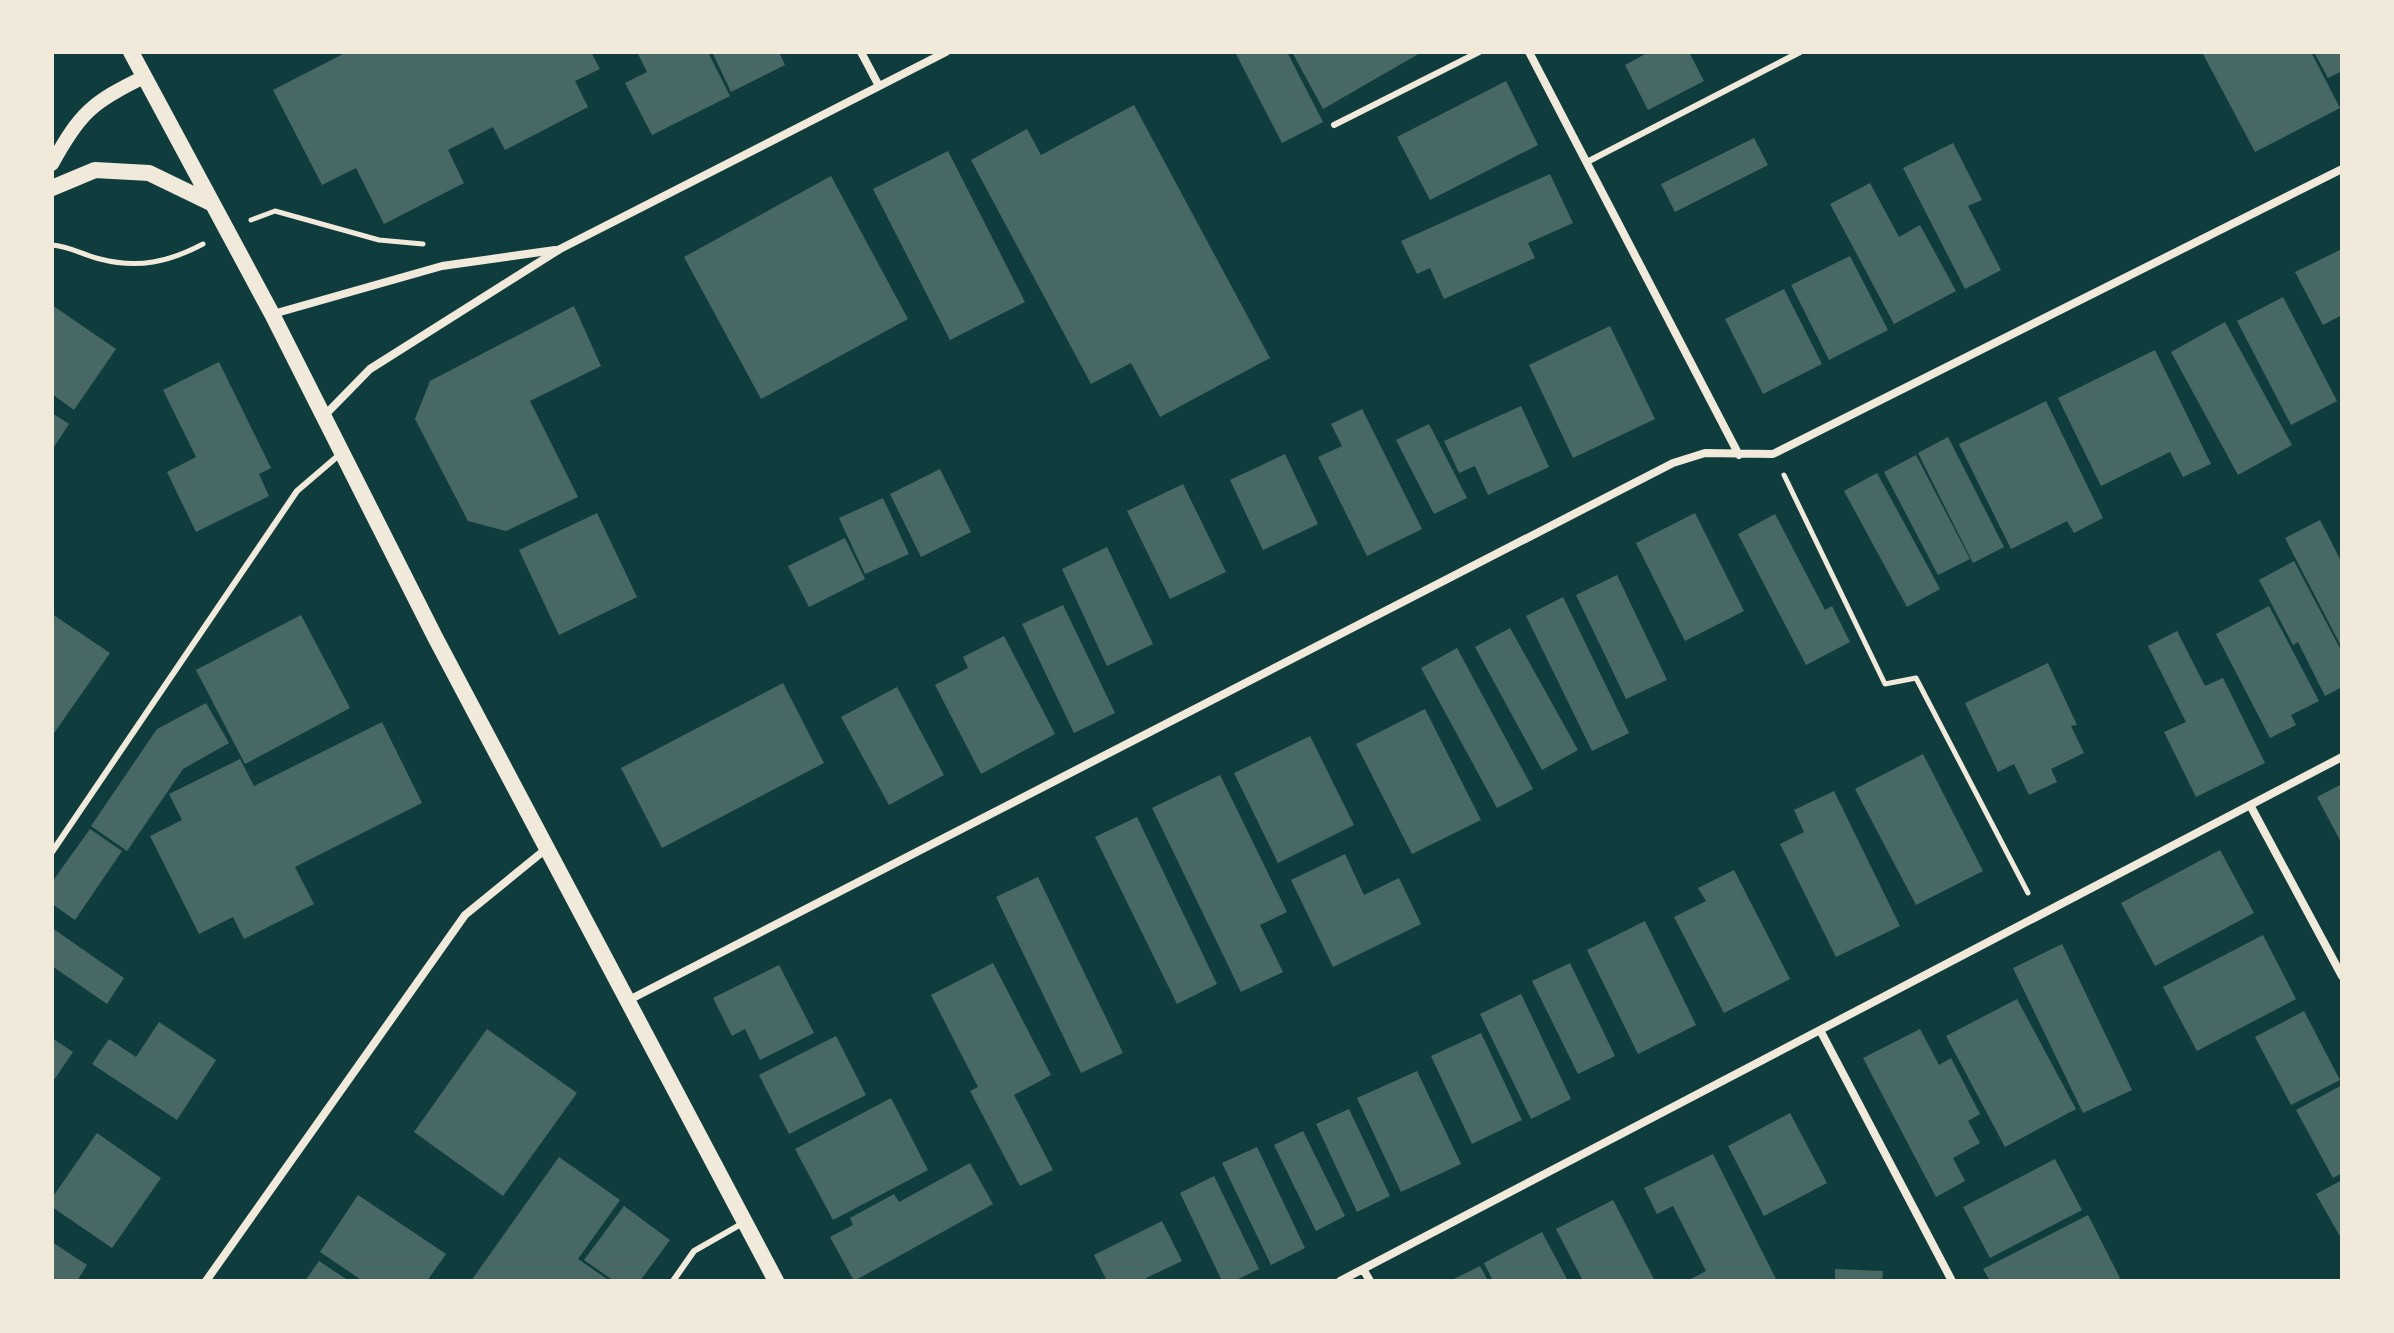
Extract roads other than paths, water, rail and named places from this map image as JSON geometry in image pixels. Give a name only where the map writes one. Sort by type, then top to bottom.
[{"type":"main road","points":[[131,52],[272,314],[546,849],[776,1281]]},
{"type":"main road","points":[[52,188],[95,170],[149,173],[211,203]]},
{"type":"street","points":[[861,52],[879,86]]},
{"type":"street","points":[[323,417],[370,369],[560,249],[946,52]]},
{"type":"street","points":[[1529,52],[1739,455]]},
{"type":"street","points":[[52,164],[73,126],[91,108],[144,77]]},
{"type":"street","points":[[627,1001],[1673,463],[1705,453],[1773,454],[2342,169]]},
{"type":"street","points":[[272,314],[442,266],[560,249]]},
{"type":"street","points":[[1340,1281],[2342,757]]},
{"type":"street","points":[[2250,805],[2342,976]]},
{"type":"street","points":[[206,1281],[465,915],[546,849]]},
{"type":"street","points":[[1820,1030],[1952,1281]]},
{"type":"street","points":[[1363,1269],[1370,1281]]},
{"type":"lane","points":[[1334,125],[1479,52]]},
{"type":"lane","points":[[1587,162],[1800,52]]},
{"type":"lane","points":[[52,852],[297,491],[341,453]]},
{"type":"lane","points":[[673,1281],[694,1251],[745,1222]]}]
